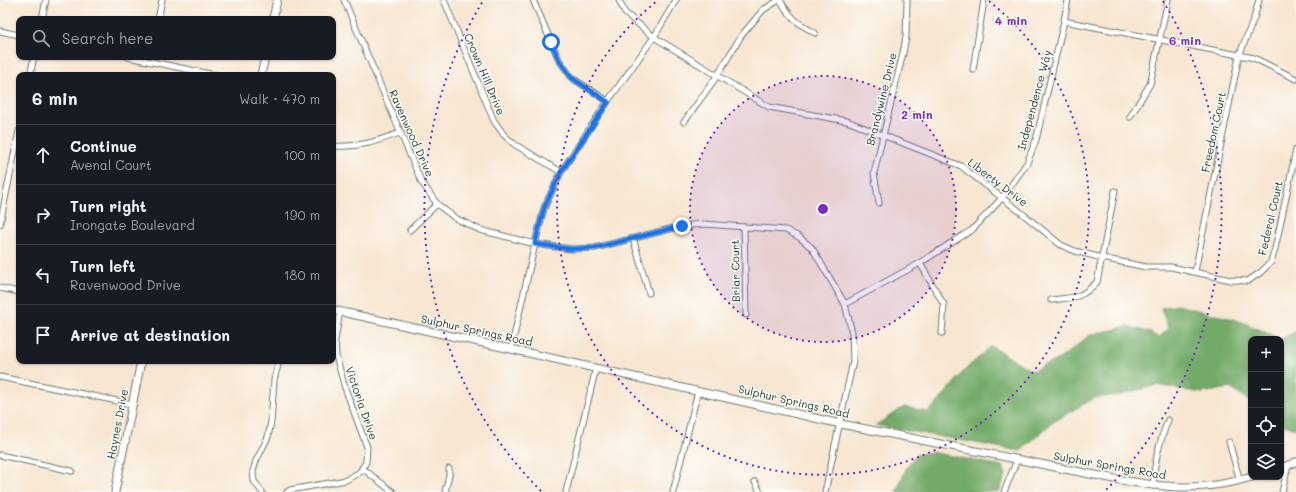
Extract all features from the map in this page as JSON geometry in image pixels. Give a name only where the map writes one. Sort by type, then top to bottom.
[{"type":"street","points":[[43,16],[46,0]]},
{"type":"street","points":[[159,16],[162,0]]},
{"type":"street","points":[[274,16],[277,0]]},
{"type":"street","name":"Ravenwood Drive","points":[[344,0],[421,181],[437,204],[455,218],[480,230],[535,244],[570,249],[595,248],[682,226],[704,224],[786,230],[799,237],[812,248],[845,304],[852,333],[853,361],[841,424],[825,492]]},
{"type":"street","name":"Crown Hill Drive","points":[[444,0],[494,121],[514,144],[561,172]]},
{"type":"street","points":[[533,0],[559,60],[572,78],[608,102]]},
{"type":"street","name":"Liberty Drive","points":[[619,0],[625,13],[654,37],[769,107],[847,121],[961,166],[1061,245],[1075,251],[1102,258],[1146,267],[1171,267],[1231,280],[1248,281]]},
{"type":"street","points":[[511,348],[544,208],[561,172],[654,37],[676,0]]},
{"type":"street","points":[[684,122],[717,76],[741,36],[763,10],[780,0],[786,11],[798,24],[815,33]]},
{"type":"street","name":"Brandywine Drive","points":[[879,203],[874,173],[906,38],[907,0]]},
{"type":"street","points":[[973,70],[984,0]]},
{"type":"street","name":"Independence Way","points":[[845,304],[920,263],[972,230],[1002,198],[1026,163],[1036,140],[1068,0]]},
{"type":"street","points":[[1130,117],[1150,84],[1168,0]]},
{"type":"street","name":"Freedom Court","points":[[1194,271],[1239,56],[1254,18],[1259,0]]},
{"type":"street","points":[[1064,21],[1259,60],[1296,79]]},
{"type":"street","points":[[0,31],[16,34]]},
{"type":"street","points":[[31,72],[33,60]]},
{"type":"street","points":[[153,60],[203,72]]},
{"type":"street","points":[[262,72],[264,60]]},
{"type":"street","points":[[336,146],[351,146],[371,143],[400,133]]},
{"type":"street","points":[[0,224],[16,146]]},
{"type":"street","name":"Federal Court","points":[[1248,281],[1261,272],[1271,262],[1296,150]]},
{"type":"street","points":[[1051,300],[1080,297],[1090,290],[1096,282],[1102,258],[1114,191]]},
{"type":"street","points":[[410,230],[437,204]]},
{"type":"street","name":"Briar Court","points":[[744,227],[746,315]]},
{"type":"street","points":[[633,238],[649,294]]},
{"type":"street","points":[[920,263],[944,304],[942,333]]},
{"type":"street","points":[[0,288],[16,291]]},
{"type":"street","name":"Sulphur Springs Road","points":[[336,311],[511,348],[841,424],[1153,486],[1193,488],[1221,485],[1248,478]]},
{"type":"street","name":"Victoria Drive","points":[[336,361],[367,447],[366,462],[362,468]]},
{"type":"street","name":"Haynes Drive","points":[[115,492],[140,364]]},
{"type":"street","points":[[262,492],[254,481],[253,471],[256,461],[268,437],[274,380],[278,364]]},
{"type":"street","points":[[566,492],[596,368]]},
{"type":"street","points":[[0,376],[132,404]]},
{"type":"street","points":[[673,492],[698,391]]},
{"type":"street","points":[[1153,486],[1154,465],[1160,439],[1168,420]]},
{"type":"street","points":[[1229,442],[1240,481]]},
{"type":"street","points":[[0,455],[72,471]]},
{"type":"street","points":[[1004,492],[1018,460]]},
{"type":"street","points":[[1284,467],[1296,462]]},
{"type":"street","points":[[287,492],[290,490],[346,480],[360,472],[362,468],[392,492]]},
{"type":"street","points":[[445,492],[449,469]]},
{"type":"street","points":[[1282,492],[1283,480]]},
{"type":"street","points":[[755,482],[760,492]]},
{"type":"green space","points":[[1177,305],[1240,321],[1274,336],[1248,336],[1248,400],[1230,388],[1202,393],[1157,385],[1120,395],[1094,398],[1053,422],[1020,451],[876,425],[904,407],[928,412],[964,371],[991,346],[1032,371],[1061,358],[1090,335],[1128,326],[1151,333],[1159,338],[1168,328],[1161,308]]},
{"type":"green space","points":[[1296,332],[1296,429],[1284,425],[1284,338]]},
{"type":"green space","points":[[931,452],[1002,466],[1006,474],[999,492],[896,492],[907,467],[916,455]]},
{"type":"route","points":[[551,42],[559,60],[572,78],[608,102],[561,172],[544,208],[535,244],[570,249],[595,248],[682,226]]}]
